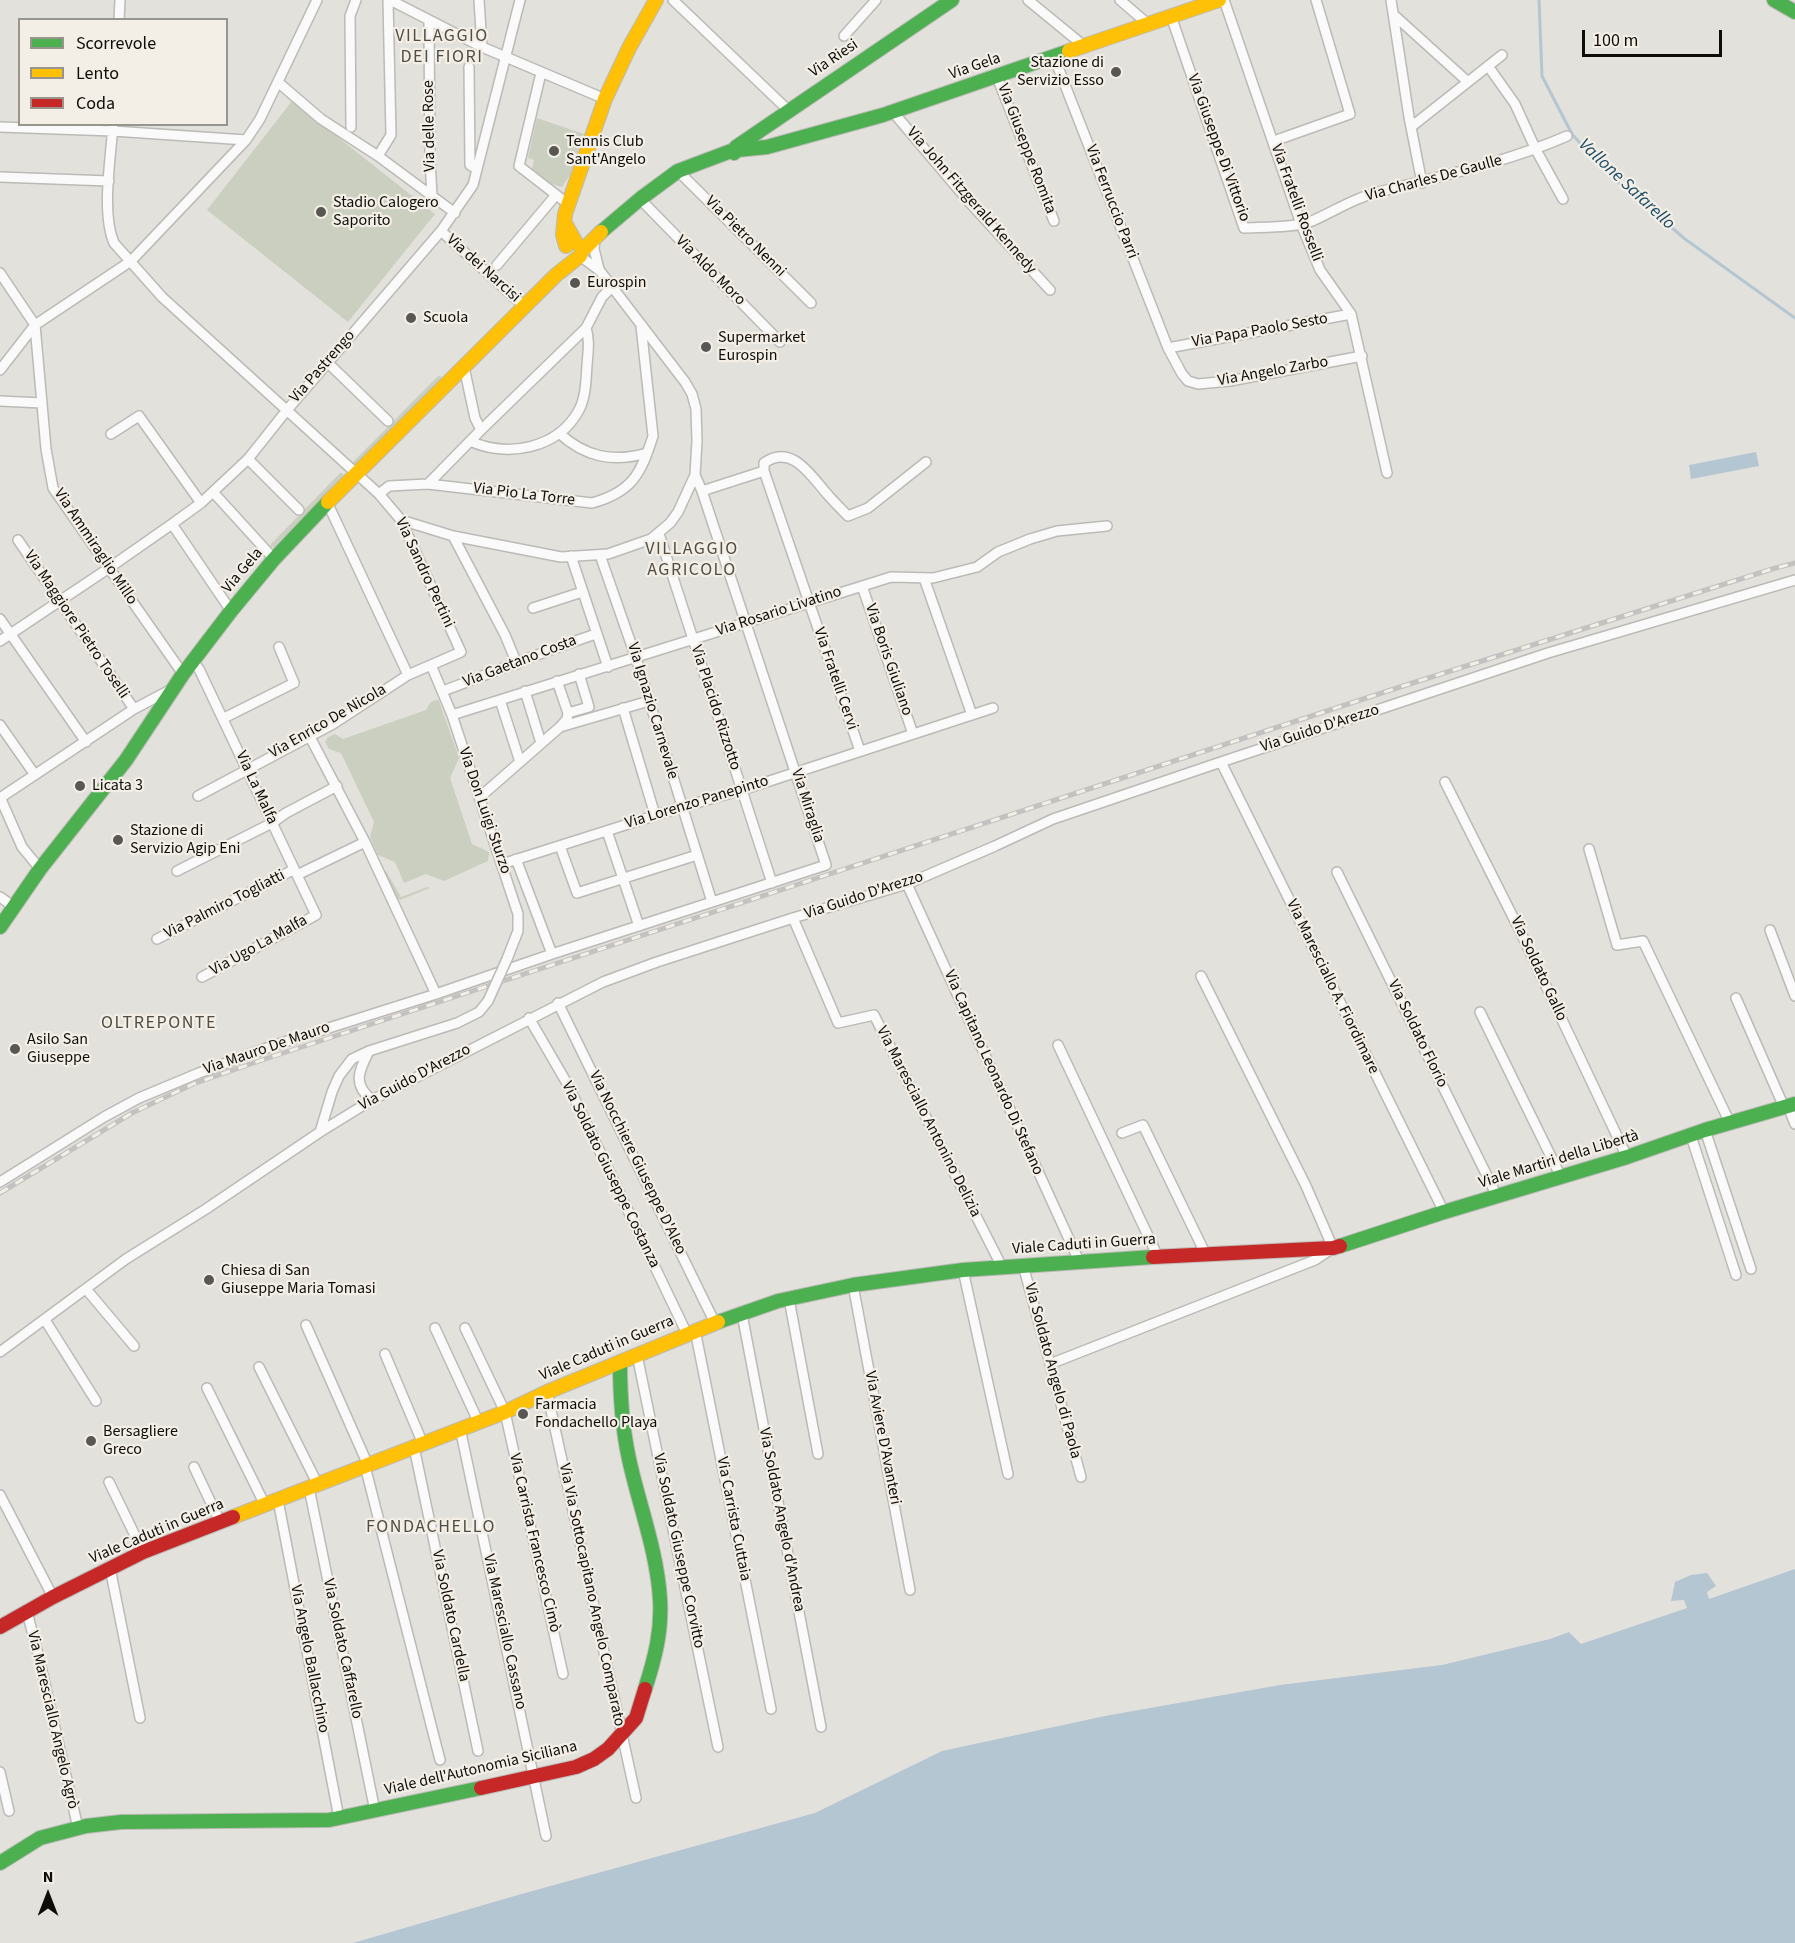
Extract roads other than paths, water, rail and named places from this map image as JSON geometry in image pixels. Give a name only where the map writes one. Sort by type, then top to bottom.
[{"type":"street","points":[[119,18],[120,0]]},
{"type":"street","points":[[0,370],[35,324],[131,261],[246,140],[279,83],[317,0]]},
{"type":"street","points":[[351,127],[350,16],[356,0]]},
{"type":"street","points":[[378,156],[391,135],[389,0],[408,5],[429,21],[482,47],[605,99]]},
{"type":"street","points":[[479,0],[482,47]]},
{"type":"street","name":"Via Pastrengo","points":[[0,641],[172,524],[213,492],[248,459],[287,410],[441,231],[473,185],[520,0]]},
{"type":"street","points":[[401,520],[453,536],[561,557],[600,555],[631,547],[659,534],[678,512],[695,475],[698,425],[692,394],[600,271],[575,250],[565,223],[568,204],[605,99],[629,48],[657,0]]},
{"type":"street","points":[[673,0],[788,110]]},
{"type":"street","points":[[844,36],[876,0]]},
{"type":"street","name":"Via Riesi","points":[[735,149],[788,110],[952,0]]},
{"type":"street","points":[[1028,0],[1084,46]]},
{"type":"street","points":[[1120,0],[1148,24]]},
{"type":"street","points":[[1274,141],[1350,114],[1316,0]]},
{"type":"street","points":[[1391,0],[1422,183]]},
{"type":"street","points":[[1774,0],[1795,12]]},
{"type":"street","name":"Via Gela","points":[[0,927],[8,908],[126,760],[183,674],[273,560],[327,502],[525,307],[556,275],[575,250],[596,236],[640,199],[678,171],[735,149],[767,147],[893,112],[1216,1]]},
{"type":"street","name":"Via Fratelli Rosselli","points":[[1216,1],[1274,141],[1301,224],[1320,270],[1351,314],[1387,473]]},
{"type":"street","points":[[1394,15],[1468,82]]},
{"type":"street","name":"Via Giuseppe Di Vittorio","points":[[1171,16],[1244,228],[1301,224]]},
{"type":"street","name":"Via delle Rose","points":[[429,21],[432,196]]},
{"type":"street","points":[[1411,127],[1502,55]]},
{"type":"street","name":"Via Ferruccio Parri","points":[[1054,57],[1168,348]]},
{"type":"street","points":[[1488,66],[1515,104],[1536,150],[1563,199]]},
{"type":"street","points":[[469,67],[470,165],[477,169]]},
{"type":"street","points":[[541,73],[519,166],[568,204]]},
{"type":"street","name":"Via Giuseppe Romita","points":[[998,76],[1054,221]]},
{"type":"street","points":[[279,83],[321,119],[378,156],[455,213]]},
{"type":"street","name":"Via John Fitzgerald Kennedy","points":[[893,112],[970,203],[1050,290]]},
{"type":"street","points":[[0,127],[113,128],[203,138],[246,140]]},
{"type":"street","name":"Via Sandro Pertini","points":[[113,128],[109,181],[109,233],[114,243],[162,297],[379,494],[401,520],[460,652]]},
{"type":"street","name":"Via Charles De Gaulle","points":[[1301,224],[1311,222],[1373,194],[1422,183],[1536,150],[1568,136]]},
{"type":"street","name":"Via Pietro Nenni","points":[[678,171],[811,303]]},
{"type":"street","points":[[0,177],[109,181]]},
{"type":"street","points":[[496,265],[556,195]]},
{"type":"street","name":"Via Aldo Moro","points":[[640,199],[780,342]]},
{"type":"street","name":"Via dei Narcisi","points":[[441,231],[525,307]]},
{"type":"street","points":[[596,236],[594,249],[600,271]]},
{"type":"street","name":"Via Ammiraglio Millo","points":[[0,273],[35,324],[46,448],[53,488],[183,674]]},
{"type":"street","points":[[428,484],[586,328],[602,297],[612,287]]},
{"type":"street","name":"Via Papa Paolo Sesto","points":[[1168,348],[1351,314]]},
{"type":"street","name":"Via Pio La Torre","points":[[379,494],[389,486],[428,484],[592,503],[612,497],[626,488],[633,480],[647,453],[652,436],[640,324]]},
{"type":"street","points":[[470,441],[482,447],[518,450],[533,446],[559,433],[571,422],[579,411],[585,390],[588,346],[586,328]]},
{"type":"street","name":"Via Angelo Zarbo","points":[[1168,348],[1182,374],[1188,381],[1198,384],[1230,381],[1362,356]]},
{"type":"street","points":[[327,363],[388,422]]},
{"type":"street","points":[[464,367],[475,418],[481,430]]},
{"type":"street","points":[[0,401],[42,403]]},
{"type":"street","points":[[111,434],[139,416],[201,502]]},
{"type":"street","points":[[559,433],[573,445],[595,454],[625,458],[647,453]]},
{"type":"street","points":[[702,490],[764,471],[764,464],[772,457],[786,457],[805,468],[848,516],[868,508],[926,462]]},
{"type":"street","points":[[625,458],[630,463],[633,480]]},
{"type":"street","points":[[248,459],[299,510]]},
{"type":"street","name":"Via Fratelli Cervi","points":[[764,471],[860,752]]},
{"type":"street","name":"Via Miraglia","points":[[552,954],[826,865],[702,490],[695,475]]},
{"type":"street","points":[[213,492],[273,560]]},
{"type":"street","points":[[327,502],[408,675]]},
{"type":"street","points":[[172,524],[231,611]]},
{"type":"street","name":"Via Rosario Livatino","points":[[452,715],[891,577],[933,578],[977,567],[999,552],[1030,539],[1057,531],[1107,526]]},
{"type":"street","name":"Via Placido Rizzotto","points":[[659,534],[772,883]]},
{"type":"street","points":[[453,536],[505,635],[517,664]]},
{"type":"street","name":"Via Maggiore Pietro Toselli","points":[[18,540],[134,709]]},
{"type":"street","name":"Via Ignazio Carnevale","points":[[600,555],[636,658],[712,902]]},
{"type":"street","points":[[572,556],[608,667]]},
{"type":"street","points":[[924,578],[972,715]]},
{"type":"street","name":"Via Guido D'Arezzo","points":[[0,1352],[126,1259],[372,1100],[603,982],[793,918],[907,884],[1053,819],[1221,762],[1548,653],[1795,580]]},
{"type":"street","name":"Via Boris Giuliano","points":[[862,586],[913,734]]},
{"type":"street","points":[[533,608],[582,592]]},
{"type":"street","points":[[0,619],[86,742]]},
{"type":"street","name":"Via Gaetano Costa","points":[[443,691],[517,664],[544,651],[597,634]]},
{"type":"street","points":[[224,718],[294,683],[279,647]]},
{"type":"street","name":"Via Enrico De Nicola","points":[[198,796],[310,736],[408,675],[460,652]]},
{"type":"street","name":"Via La Malfa","points":[[193,662],[199,669],[224,718],[316,915]]},
{"type":"street","name":"Via Don Luigi Sturzo","points":[[369,1051],[458,1023],[479,1012],[488,1001],[518,931],[518,914],[502,864],[452,715],[431,665]]},
{"type":"street","points":[[568,713],[589,707],[579,674]]},
{"type":"street","points":[[480,798],[567,719],[568,713],[557,681]]},
{"type":"street","points":[[40,869],[22,847],[0,798],[134,709],[175,687]]},
{"type":"street","points":[[525,691],[541,743]]},
{"type":"street","points":[[500,700],[520,762]]},
{"type":"street","points":[[560,727],[649,700]]},
{"type":"street","points":[[623,708],[656,815]]},
{"type":"street","name":"Via Lorenzo Panepinto","points":[[502,864],[742,790],[993,708]]},
{"type":"street","points":[[0,725],[35,775]]},
{"type":"street","points":[[310,736],[365,842],[436,994]]},
{"type":"street","name":"Via Maresciallo A. Fiordimare","points":[[1221,762],[1444,1212]]},
{"type":"street","name":"Via Soldato Gallo","points":[[1445,782],[1520,931],[1627,1157]]},
{"type":"street","points":[[177,871],[272,823],[337,786]]},
{"type":"street","points":[[607,831],[639,926]]},
{"type":"street","name":"Via Palmiro Togliatti","points":[[157,939],[365,842]]},
{"type":"street","points":[[560,846],[577,893],[697,855]]},
{"type":"street","points":[[1589,849],[1617,945],[1643,941],[1730,1123]]},
{"type":"street","points":[[516,859],[552,954]]},
{"type":"street","name":"Via Soldato Florio","points":[[1337,873],[1497,1196]]},
{"type":"street","name":"Via Capitano Leonardo Di Stefano","points":[[907,884],[1079,1262]]},
{"type":"street","points":[[0,897],[8,908]]},
{"type":"street","name":"Via Ugo La Malfa","points":[[202,978],[316,915]]},
{"type":"street","name":"Via Maresciallo Antonino Delizia","points":[[793,918],[838,1023],[874,1015],[1002,1267]]},
{"type":"street","points":[[1770,930],[1795,996]]},
{"type":"street","name":"Via Mauro De Mauro","points":[[0,1182],[104,1117],[139,1098],[199,1072],[274,1045],[436,994],[552,954]]},
{"type":"street","points":[[1050,1364],[1316,1260],[1333,1248],[1201,976]]},
{"type":"street","points":[[1736,998],[1789,1106],[1795,1124]]},
{"type":"street","name":"Via Nocchiere Giuseppe D'Aleo","points":[[558,1003],[715,1323]]},
{"type":"street","points":[[1480,1012],[1561,1177]]},
{"type":"street","name":"Via Soldato Giuseppe Costanza","points":[[529,1018],[568,1085],[691,1332]]},
{"type":"street","points":[[1058,1045],[1158,1257]]},
{"type":"street","points":[[369,1051],[360,1069],[359,1082],[360,1088],[372,1100]]},
{"type":"street","points":[[320,1132],[339,1076],[352,1059],[369,1051]]},
{"type":"street","name":"Viale Martiri della Libertà","points":[[1333,1248],[1627,1157],[1705,1130],[1789,1106]]},
{"type":"street","points":[[1122,1133],[1143,1125],[1206,1255]]},
{"type":"street","points":[[1705,1130],[1751,1269]]},
{"type":"street","points":[[1690,1136],[1736,1275]]},
{"type":"street","name":"Viale Caduti in Guerra","points":[[0,1628],[53,1597],[143,1552],[505,1412],[691,1332],[789,1299],[853,1285],[963,1270],[1333,1248]]},
{"type":"street","name":"Via Soldato Angelo di Paola","points":[[1023,1266],[1081,1477]]},
{"type":"street","points":[[963,1270],[1008,1474]]},
{"type":"street","name":"Via Aviere D'Avanteri","points":[[853,1285],[910,1590]]},
{"type":"street","points":[[86,1289],[134,1346]]},
{"type":"street","points":[[789,1299],[818,1454]]},
{"type":"street","name":"Via Soldato Angelo d'Andrea","points":[[742,1314],[821,1727]]},
{"type":"street","points":[[45,1320],[96,1401]]},
{"type":"street","points":[[306,1325],[367,1466],[440,1760]]},
{"type":"street","points":[[435,1328],[478,1421]]},
{"type":"street","name":"Via Carrista Francesco Cimò","points":[[465,1328],[505,1412],[563,1674]]},
{"type":"street","name":"Via Carrista Cuttaia","points":[[691,1332],[771,1709]]},
{"type":"street","name":"Via Soldato Cardella","points":[[385,1354],[418,1445],[478,1751]]},
{"type":"street","name":"Via Soldato Giuseppe Corvitto","points":[[638,1355],[718,1747]]},
{"type":"street","name":"Viale dell'Autonomia Siciliana","points":[[0,1863],[40,1839],[78,1828],[121,1822],[310,1821],[339,1818],[576,1767],[594,1759],[608,1749],[636,1718],[657,1652],[660,1623],[656,1567],[629,1459],[620,1403],[620,1364]]},
{"type":"street","name":"Via Soldato Caffarello","points":[[259,1367],[313,1486],[375,1811]]},
{"type":"street","name":"Via Angelo Ballacchino","points":[[207,1388],[272,1502],[339,1818]]},
{"type":"street","name":"Via Via Sottocapitano Angelo Comparato","points":[[547,1392],[636,1798]]},
{"type":"street","name":"Via Maresciallo Cassano","points":[[460,1428],[546,1836]]},
{"type":"street","points":[[194,1467],[220,1522]]},
{"type":"street","points":[[109,1482],[143,1552]]},
{"type":"street","points":[[1,1500],[53,1597]]},
{"type":"street","points":[[110,1568],[140,1718]]},
{"type":"street","name":"Via Maresciallo Angelo Agrò","points":[[27,1612],[78,1828]]},
{"type":"street","points":[[0,1772],[9,1811]]},
{"type":"water","points":[[1756,452],[1759,466],[1691,479],[1689,465]]},
{"type":"water","points":[[1795,1569],[1795,1943],[353,1943],[815,1813],[942,1751],[1105,1716],[1280,1685],[1442,1665],[1550,1639],[1569,1632],[1581,1644],[1687,1608],[1684,1600],[1671,1601],[1675,1582],[1691,1575],[1707,1573],[1716,1586],[1707,1592],[1709,1599]]},
{"type":"waterway","name":"Vallone Safarello","points":[[1539,0],[1542,76],[1572,134],[1604,170],[1685,239],[1795,318]]},
{"type":"railway","points":[[0,1193],[132,1113],[193,1084],[1400,687],[1795,563]]},
{"type":"place","name":"Stazione di Servizio Esso","points":[[1116,72]]},
{"type":"place","name":"Tennis Club Sant'Angelo","points":[[554,151]]},
{"type":"place","name":"Stadio Calogero Saporito","points":[[321,212]]},
{"type":"place","name":"Eurospin","points":[[575,283]]},
{"type":"place","name":"Scuola","points":[[411,318]]},
{"type":"place","name":"Supermarket Eurospin","points":[[706,347]]},
{"type":"place","name":"Licata 3","points":[[80,786]]},
{"type":"place","name":"Stazione di Servizio Agip Eni","points":[[118,840]]},
{"type":"place","name":"Asilo San Giuseppe","points":[[15,1049]]},
{"type":"place","name":"Chiesa di San Giuseppe Maria Tomasi","points":[[209,1280]]},
{"type":"place","name":"Farmacia Fondachello Playa","points":[[523,1414]]},
{"type":"place","name":"Bersagliere Greco","points":[[91,1441]]},
{"type":"district","name":"VILLAGGIO DEI FIORI","points":[[442,47]]},
{"type":"district","name":"VILLAGGIO AGRICOLO","points":[[692,560]]},
{"type":"district","name":"OLTREPONTE","points":[[159,1024]]},
{"type":"district","name":"FONDACHELLO","points":[[431,1528]]}]
